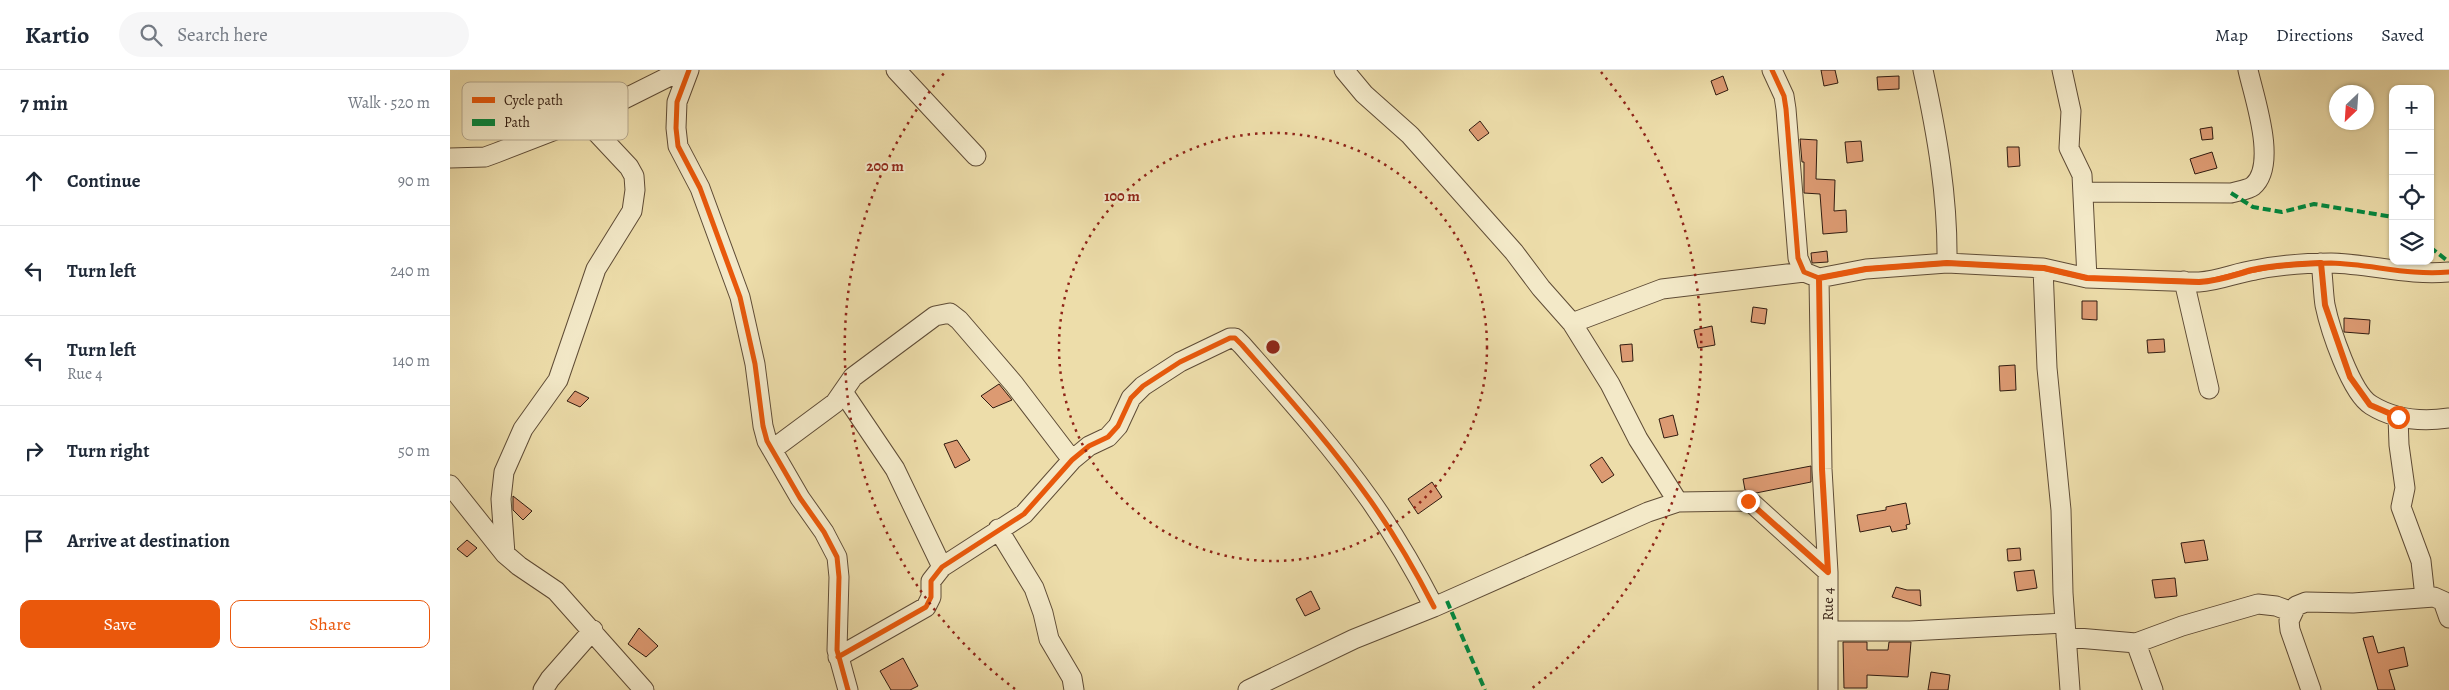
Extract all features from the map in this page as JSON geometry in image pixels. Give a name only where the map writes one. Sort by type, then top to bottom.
[{"type":"street","points":[[628,97],[682,70]]},
{"type":"street","points":[[689,70],[677,102],[676,128],[678,146],[700,188],[740,297],[755,364],[763,426],[767,441],[800,498],[824,532],[837,557],[839,576],[838,657],[848,690]]},
{"type":"street","points":[[896,70],[976,156]]},
{"type":"street","points":[[1344,70],[1364,94],[1416,143],[1514,252],[1541,288],[1572,322],[1610,384],[1638,440],[1678,502]]},
{"type":"street","name":"Rue 4","points":[[1772,70],[1784,96],[1797,251],[1812,275],[1828,572],[1828,690]]},
{"type":"street","points":[[1923,70],[1932,111],[1948,215],[1947,263]]},
{"type":"street","points":[[2062,70],[2071,110],[2069,148],[2082,175],[2087,278]]},
{"type":"street","points":[[2084,192],[2231,194],[2252,186],[2262,173],[2265,146],[2248,70]]},
{"type":"street","points":[[450,158],[485,157],[529,140]]},
{"type":"street","points":[[505,554],[501,499],[504,472],[523,429],[558,380],[596,269],[632,211],[634,176],[629,167],[604,140]]},
{"type":"street","points":[[1572,322],[1662,289],[1947,263],[2044,268],[2087,278],[2184,281],[2216,281],[2253,270],[2292,264],[2321,263],[2401,272],[2449,272]]},
{"type":"street","points":[[2321,263],[2325,305],[2350,377],[2370,405],[2398,417],[2428,421],[2449,418]]},
{"type":"street","points":[[2044,268],[2047,368],[2063,538],[2065,630],[2070,690]]},
{"type":"street","points":[[2184,281],[2209,389]]},
{"type":"street","points":[[773,450],[835,402],[853,377],[935,316],[950,313],[959,320],[1014,384],[1072,460]]},
{"type":"street","points":[[838,657],[926,607],[931,597],[931,580],[942,567],[998,529],[1024,514],[1072,460],[1089,446],[1108,437],[1118,426],[1131,398],[1143,386],[1180,362],[1230,338],[1235,338],[1315,430],[1370,500],[1408,558],[1434,607]]},
{"type":"street","points":[[843,392],[895,469],[942,567]]},
{"type":"street","points":[[2398,417],[2399,445],[2405,488],[2401,507],[2420,561],[2430,597]]},
{"type":"street","points":[[450,485],[505,554],[519,566],[552,587],[593,630],[644,690]]},
{"type":"street","points":[[1248,690],[1354,638],[1434,607],[1621,523],[1678,502],[1748,501],[1828,572]]},
{"type":"street","points":[[998,529],[1034,588],[1044,613],[1049,639],[1072,678],[1074,690]]},
{"type":"street","points":[[2430,597],[2449,585]]},
{"type":"street","points":[[2311,690],[2290,630],[2289,621],[2296,606],[2306,602],[2353,603],[2430,597],[2443,601],[2449,618]]},
{"type":"street","points":[[1828,631],[2065,630],[2136,643],[2182,626],[2258,604],[2276,606],[2292,612]]},
{"type":"street","points":[[543,690],[550,678],[593,630]]},
{"type":"street","points":[[2136,643],[2153,690]]},
{"type":"building","points":[[1821,70],[1835,70],[1838,83],[1824,86]]},
{"type":"building","points":[[1723,76],[1728,90],[1716,95],[1711,81]]},
{"type":"building","points":[[1899,76],[1899,89],[1878,90],[1877,77]]},
{"type":"building","points":[[1480,121],[1489,133],[1478,141],[1469,130]]},
{"type":"building","points":[[2212,127],[2213,139],[2202,140],[2200,129]]},
{"type":"building","points":[[1800,139],[1817,140],[1816,179],[1835,180],[1834,211],[1846,210],[1847,232],[1823,234],[1820,194],[1804,193],[1804,162],[1802,162]]},
{"type":"building","points":[[1861,141],[1863,161],[1847,163],[1845,142]]},
{"type":"building","points":[[2007,147],[2019,147],[2020,166],[2008,167]]},
{"type":"building","points":[[2212,152],[2217,168],[2195,174],[2190,159]]},
{"type":"building","points":[[1827,251],[1828,262],[1812,263],[1811,253]]},
{"type":"building","points":[[2082,301],[2097,301],[2097,320],[2082,319]]},
{"type":"building","points":[[1753,307],[1767,309],[1765,324],[1751,322]]},
{"type":"building","points":[[2344,318],[2370,320],[2369,334],[2344,332]]},
{"type":"building","points":[[1712,326],[1715,345],[1698,348],[1694,330]]},
{"type":"building","points":[[2164,339],[2165,352],[2148,353],[2147,340]]},
{"type":"building","points":[[1632,344],[1633,361],[1622,362],[1620,345]]},
{"type":"building","points":[[2015,365],[2016,390],[2000,391],[1999,366]]},
{"type":"building","points":[[999,384],[1012,400],[993,408],[981,396]]},
{"type":"building","points":[[575,391],[589,398],[580,407],[567,401]]},
{"type":"building","points":[[1673,415],[1678,435],[1664,438],[1659,419]]},
{"type":"building","points":[[957,440],[970,460],[955,468],[944,444]]},
{"type":"building","points":[[1602,457],[1614,475],[1602,483],[1590,465]]},
{"type":"building","points":[[1811,466],[1811,482],[1756,493],[1745,490],[1743,479]]},
{"type":"building","points":[[1432,482],[1442,497],[1418,514],[1408,499]]},
{"type":"building","points":[[513,496],[532,511],[523,520],[513,510]]},
{"type":"building","points":[[1906,503],[1910,524],[1906,525],[1907,529],[1892,532],[1890,526],[1860,532],[1857,515],[1886,510],[1886,507]]},
{"type":"building","points":[[467,540],[477,548],[467,557],[457,549]]},
{"type":"building","points":[[2204,540],[2208,560],[2185,563],[2181,543]]},
{"type":"building","points":[[2020,548],[2021,560],[2008,561],[2007,549]]},
{"type":"building","points":[[2034,570],[2037,588],[2017,591],[2014,572]]},
{"type":"building","points":[[2175,578],[2177,596],[2155,598],[2152,580]]},
{"type":"building","points":[[1896,587],[1907,590],[1920,590],[1921,606],[1892,597]]},
{"type":"building","points":[[1311,591],[1320,609],[1305,616],[1296,599]]},
{"type":"building","points":[[639,628],[658,646],[646,657],[628,644]]},
{"type":"building","points":[[2373,636],[2378,653],[2404,647],[2408,666],[2389,670],[2395,690],[2378,690],[2363,638]]},
{"type":"building","points":[[1843,642],[1867,642],[1867,650],[1888,650],[1889,642],[1911,642],[1908,677],[1867,675],[1867,688],[1844,688]]},
{"type":"building","points":[[903,658],[918,686],[910,690],[891,690],[880,671]]},
{"type":"building","points":[[1931,672],[1950,675],[1948,690],[1928,690]]},
{"type":"marked path","points":[[2231,193],[2253,207],[2282,212],[2314,204],[2389,216]]},
{"type":"marked path","points":[[2434,250],[2449,262]]},
{"type":"marked path","points":[[1447,601],[1485,690]]},
{"type":"cycle path","points":[[689,70],[677,102],[676,128],[678,146],[700,188],[740,297],[755,364],[763,426],[767,441],[800,498],[824,532],[837,557],[839,577],[837,650],[848,690]]},
{"type":"cycle path","points":[[1772,70],[1784,96],[1786,109],[1798,258],[1804,272],[1819,278],[1866,269],[1947,263],[2043,268],[2087,278],[2199,282],[2264,268],[2312,263],[2346,264],[2434,273],[2449,272]]},
{"type":"cycle path","points":[[838,657],[926,607],[931,597],[931,581],[942,567],[1024,514],[1072,460],[1089,446],[1108,437],[1118,426],[1131,398],[1143,386],[1180,362],[1230,338],[1235,338],[1242,345],[1340,460],[1396,539],[1434,607]]},
{"type":"route","points":[[1748,501],[1828,572],[1822,469],[1819,278],[1866,269],[1947,263],[2044,268],[2087,278],[2199,282],[2216,281],[2253,270],[2292,264],[2321,263],[2325,305],[2350,377],[2370,405],[2398,417]]}]
